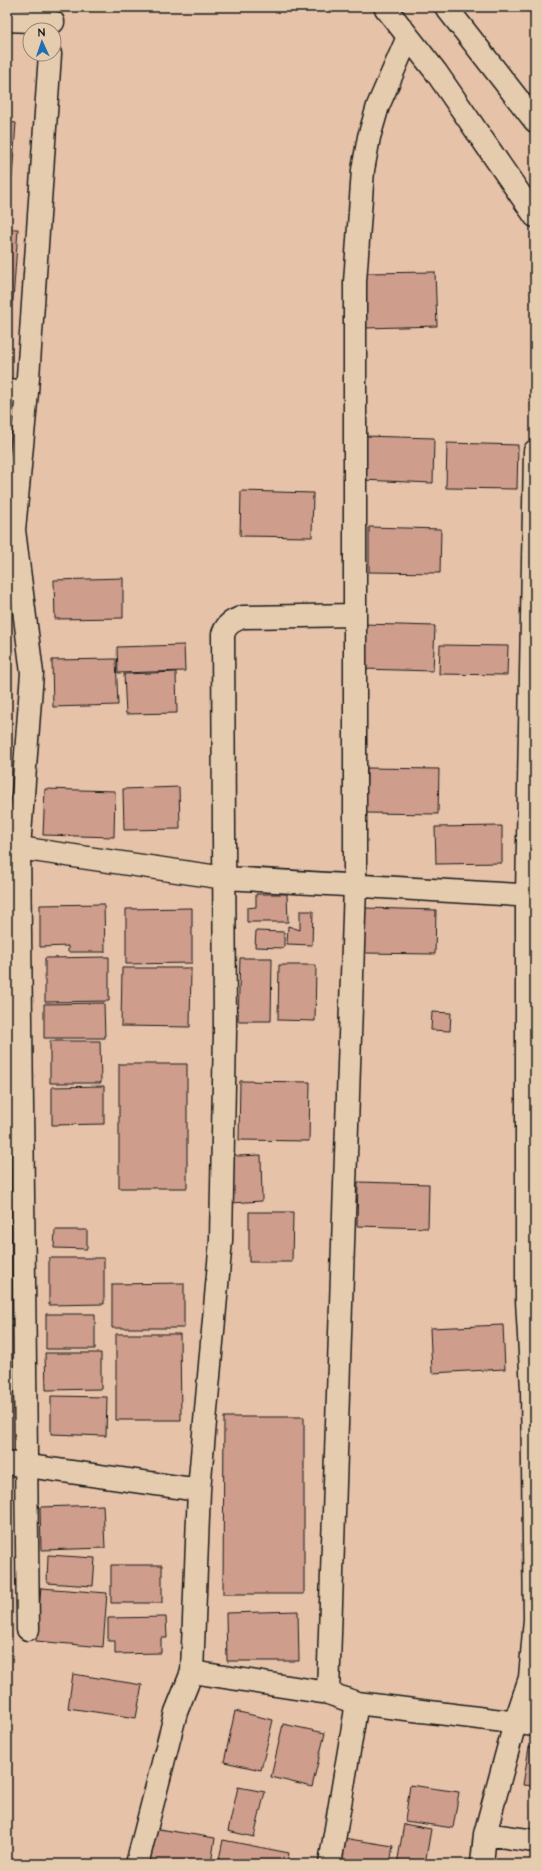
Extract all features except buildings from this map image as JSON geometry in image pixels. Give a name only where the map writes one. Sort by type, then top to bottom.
[{"type":"main road","points":[[385,7],[436,72],[535,216]]},
{"type":"main road","points":[[446,7],[535,121]]},
{"type":"main road","points":[[7,20],[54,20]]},
{"type":"main road","points":[[328,1693],[355,886],[355,282],[363,170],[369,137],[378,106],[408,37]]},
{"type":"main road","points":[[28,1629],[16,1465],[13,848],[32,673],[14,530],[17,391],[49,62]]},
{"type":"main road","points":[[482,1864],[486,1834],[525,1724],[535,1619],[531,1300],[531,896],[535,451]]},
{"type":"main road","points":[[137,1864],[176,1712],[192,1672],[199,1490],[221,1240],[225,1031],[223,634],[226,626],[232,621],[243,617],[355,615]]},
{"type":"main road","points":[[13,848],[225,878],[531,896]]},
{"type":"main road","points":[[16,1465],[199,1490]]},
{"type":"main road","points":[[192,1672],[328,1693],[357,1703],[525,1724]]},
{"type":"main road","points":[[330,1864],[357,1703]]},
{"type":"main road","points":[[486,1834],[535,1841]]}]
